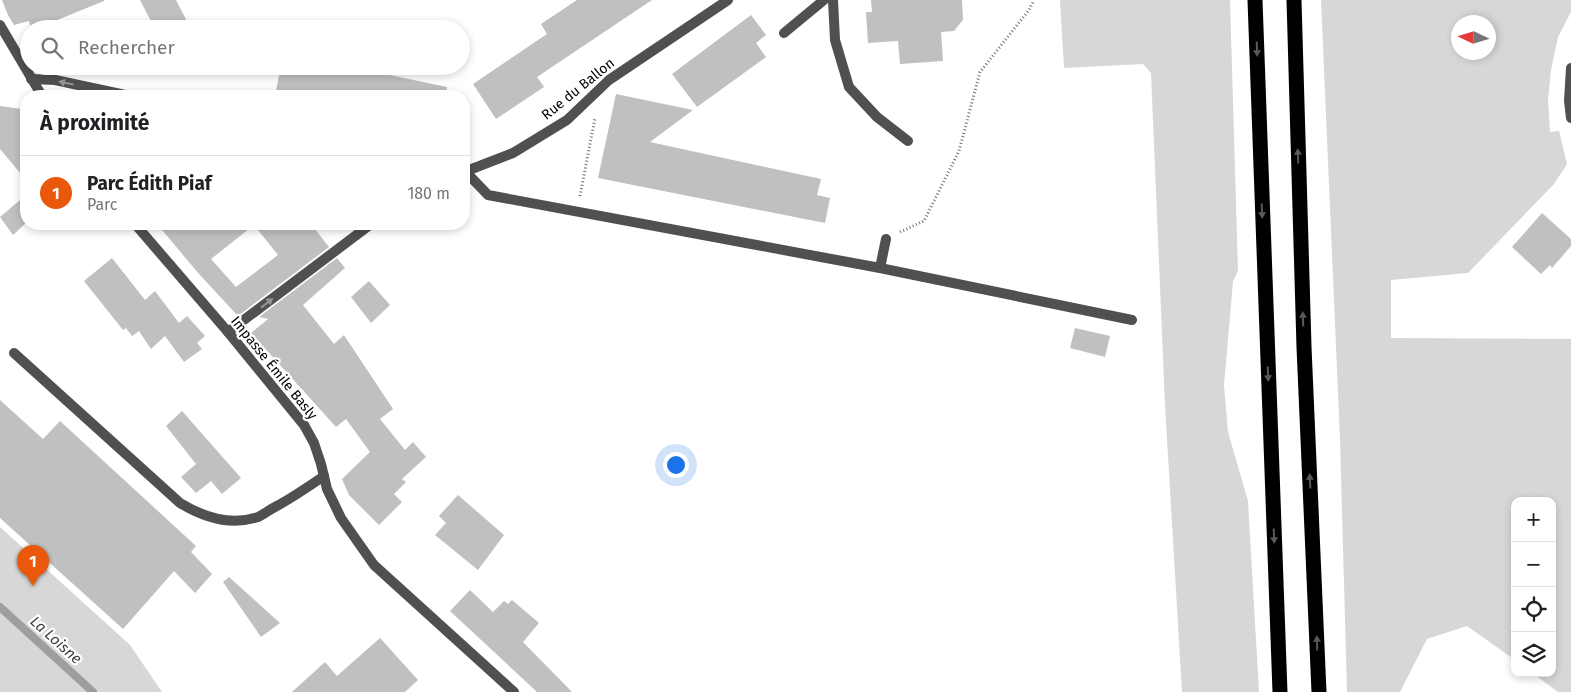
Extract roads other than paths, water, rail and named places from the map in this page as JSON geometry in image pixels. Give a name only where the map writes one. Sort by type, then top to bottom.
[{"type":"highway","points":[[1255,0],[1280,692]]},
{"type":"highway","points":[[1294,0],[1303,338],[1319,692]]},
{"type":"street","name":"Rue du Ballon","points":[[470,169],[513,153],[567,120],[609,80],[728,0]]},
{"type":"street","points":[[784,33],[824,0]]},
{"type":"street","points":[[833,0],[835,40],[849,87],[877,117],[908,141]]},
{"type":"street","points":[[0,25],[20,60]]},
{"type":"street","points":[[1571,68],[1569,101],[1571,118]]},
{"type":"street","points":[[29,75],[38,90]]},
{"type":"street","points":[[31,79],[55,80],[102,90]]},
{"type":"street","points":[[470,177],[488,195],[880,268],[1132,320]]},
{"type":"street","name":"Impasse Émile Basly","points":[[140,230],[228,332],[304,425],[314,443],[327,489],[341,518],[374,565],[514,692]]},
{"type":"street","points":[[228,332],[363,230]]},
{"type":"street","points":[[880,268],[886,239]]},
{"type":"street","points":[[14,353],[180,503],[194,512],[213,519],[233,520],[258,517],[297,495],[324,476]]},
{"type":"waterway","name":"La Loisne","points":[[0,607],[93,692]]},
{"type":"place","name":"Parc Édith Piaf","points":[[33,586]]}]
